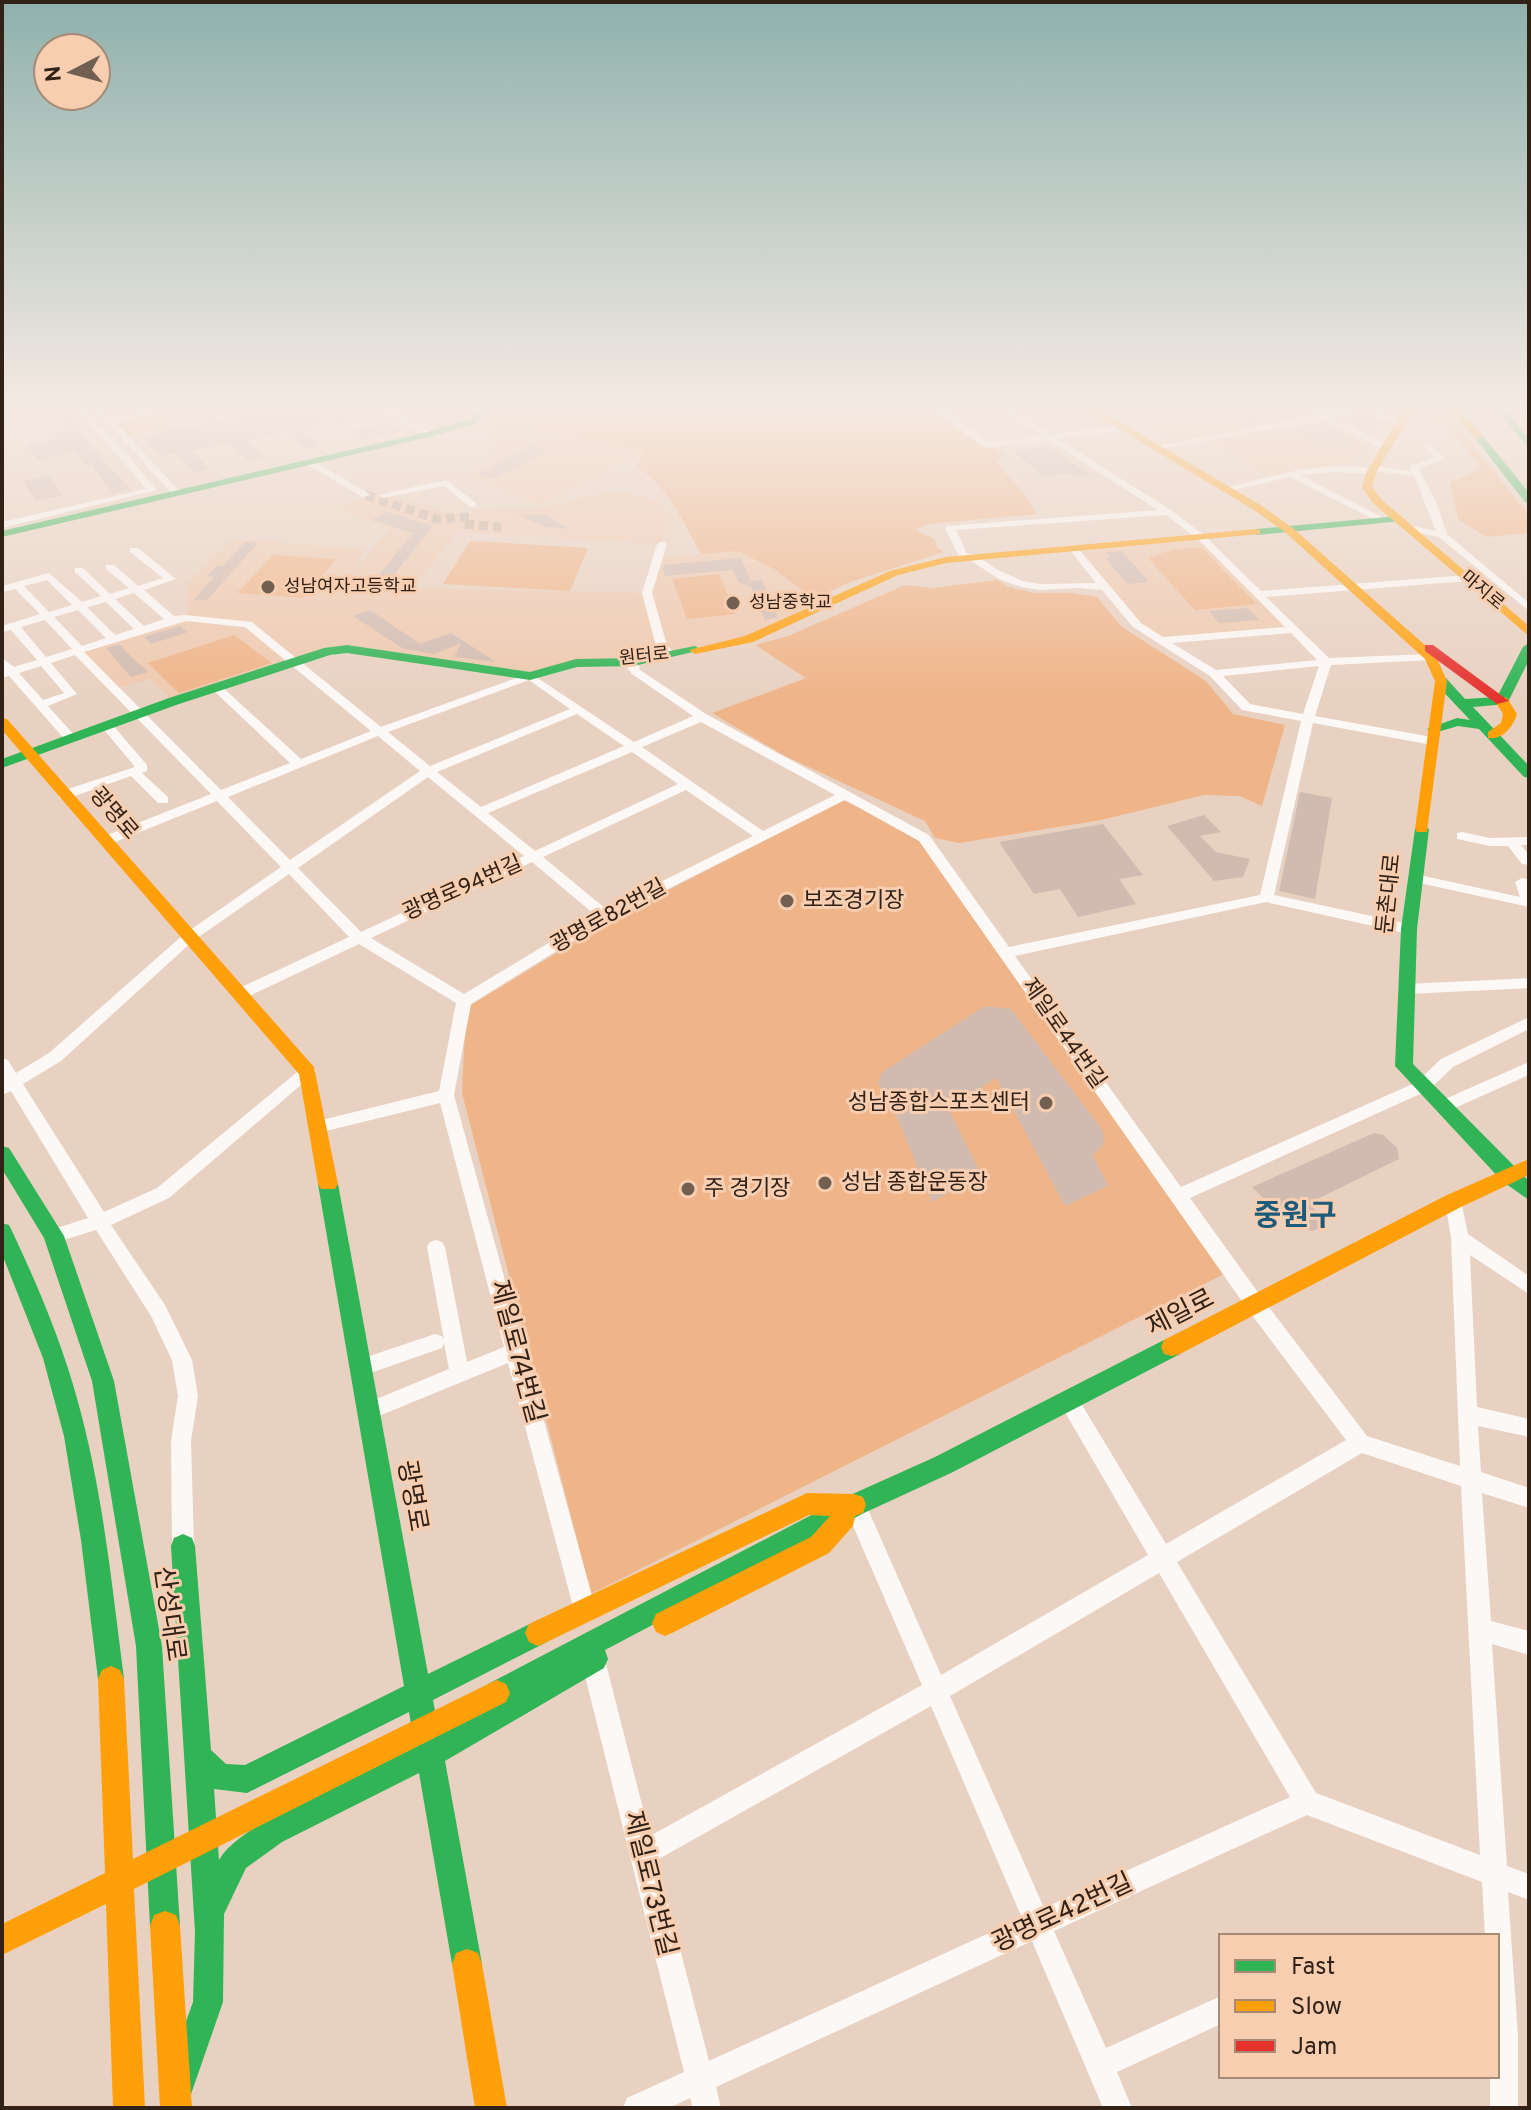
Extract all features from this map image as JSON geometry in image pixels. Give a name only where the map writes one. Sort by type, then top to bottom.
[{"type":"main road","points":[[2,534],[136,503]]},
{"type":"main road","points":[[1247,503],[1290,531],[1411,636],[1431,657],[1441,681],[1495,729],[1529,774]]},
{"type":"main road","name":"마지로","points":[[1381,503],[1397,523],[1529,632]]},
{"type":"main road","points":[[1290,531],[1397,523]]},
{"type":"main road","name":"원터로","points":[[2,764],[216,687],[328,651],[347,649],[530,676],[576,663],[634,662],[749,639],[894,573],[967,556],[1290,531]]},
{"type":"main road","points":[[1411,636],[1502,701],[1516,710],[1529,713]]},
{"type":"main road","points":[[1502,701],[1529,647]]},
{"type":"main road","name":"둔촌대로","points":[[1441,681],[1409,929],[1404,1066],[1509,1176],[1529,1192]]},
{"type":"main road","points":[[1464,703],[1502,701]]},
{"type":"main road","points":[[1495,729],[1510,714],[1502,701]]},
{"type":"main road","points":[[1433,735],[1457,722],[1495,729],[1529,713]]},
{"type":"main road","name":"광명로","points":[[2,722],[308,1072],[421,1694],[491,2108]]},
{"type":"main road","name":"산성대로","points":[[2,1153],[54,1236],[103,1381],[149,1646],[176,2102]]},
{"type":"main road","name":"제일로","points":[[2,1940],[595,1644],[855,1505],[1069,1401],[1454,1201],[1529,1166]]},
{"type":"main road","points":[[2,1231],[24,1278],[67,1401],[91,1521],[114,1707],[129,2108]]},
{"type":"main road","points":[[197,1756],[220,1778],[247,1779],[585,1610],[807,1504],[855,1505]]},
{"type":"main road","points":[[210,1932],[216,1894],[236,1858],[272,1832],[431,1753],[593,1660],[820,1545],[855,1505]]},
{"type":"main road","points":[[176,2102],[208,2002],[210,1932],[183,1546]]},
{"type":"street","points":[[2,525],[94,503]]},
{"type":"street","points":[[1154,503],[1202,538],[1326,662]]},
{"type":"street","points":[[1355,503],[1397,523],[1442,535],[1528,607]]},
{"type":"street","points":[[1430,503],[1437,512],[1442,535]]},
{"type":"street","points":[[1104,587],[1085,583],[1038,587],[1017,583],[967,556],[950,528],[1168,512]]},
{"type":"street","points":[[662,544],[647,593],[662,646],[670,655]]},
{"type":"street","points":[[1074,549],[1137,625],[1214,674],[1246,707],[1433,735]]},
{"type":"street","points":[[6,627],[171,579],[134,550]]},
{"type":"street","points":[[110,567],[172,620]]},
{"type":"street","points":[[79,570],[142,630]]},
{"type":"street","points":[[2,589],[49,576],[113,639]]},
{"type":"street","points":[[1259,594],[1467,578]]},
{"type":"street","points":[[17,585],[139,715],[358,937],[464,1001],[446,1095],[318,1127]]},
{"type":"street","points":[[1503,608],[1528,607]]},
{"type":"street","points":[[6,673],[172,620],[248,624],[605,915]]},
{"type":"street","points":[[6,627],[43,661],[71,694],[41,705]]},
{"type":"street","points":[[1162,640],[1293,630]]},
{"type":"street","points":[[1214,674],[1326,662],[1431,657]]},
{"type":"street","points":[[2,661],[6,673],[41,705],[71,739]]},
{"type":"street","name":"제일로44번길","points":[[634,662],[632,666],[636,672],[702,717],[924,838],[1255,1304],[1360,1443]]},
{"type":"street","points":[[1266,898],[1308,718],[1326,662]]},
{"type":"street","points":[[105,841],[381,731],[530,676],[762,836]]},
{"type":"street","points":[[216,687],[299,764]]},
{"type":"street","points":[[8,1085],[55,1057],[188,938],[428,771],[579,709]]},
{"type":"street","points":[[480,812],[702,717]]},
{"type":"street","points":[[64,795],[144,766],[107,726]]},
{"type":"street","points":[[134,772],[163,800]]},
{"type":"street","name":"광명로94번길","points":[[240,994],[686,785]]},
{"type":"street","name":"광명로82번길","points":[[464,1001],[605,915],[843,796]]},
{"type":"street","points":[[1462,836],[1490,842],[1529,841]]},
{"type":"street","points":[[1511,841],[1527,861]]},
{"type":"street","points":[[1415,878],[1529,902]]},
{"type":"street","points":[[1522,882],[1529,902]]},
{"type":"street","points":[[1006,953],[1266,898],[1409,929]]},
{"type":"street","points":[[1407,989],[1529,983]]},
{"type":"street","points":[[1178,1196],[1423,1086],[1447,1063],[1529,1022]]},
{"type":"street","points":[[2,1064],[8,1085],[158,1311],[182,1360],[188,1396],[181,1441],[183,1546]]},
{"type":"street","points":[[1442,1107],[1529,1068]]},
{"type":"street","points":[[54,1236],[100,1222],[163,1193],[308,1072]]},
{"type":"street","name":"제일로74번길","points":[[446,1095],[585,1610]]},
{"type":"street","points":[[1454,1201],[1460,1238],[1497,1934]]},
{"type":"street","points":[[1460,1238],[1529,1286]]},
{"type":"street","points":[[436,1247],[460,1374]]},
{"type":"street","points":[[362,1367],[435,1342]]},
{"type":"street","points":[[369,1411],[515,1351]]},
{"type":"street","points":[[1069,1401],[1307,1802],[1529,1887]]},
{"type":"street","points":[[1467,1414],[1529,1428]]},
{"type":"street","points":[[641,1855],[937,1690],[1360,1443],[1529,1498]]},
{"type":"street","points":[[855,1505],[1118,2108]]},
{"type":"street","points":[[1480,1629],[1529,1643]]},
{"type":"street","name":"제일로73번길","points":[[593,1660],[707,2108]]},
{"type":"street","name":"광명로42번길","points":[[637,2108],[1307,1802]]},
{"type":"street","points":[[1499,1989],[1504,2108]]},
{"type":"street","points":[[1100,2065],[1219,2011]]},
{"type":"shaded area","points":[[350,503],[418,503],[469,517],[473,510],[548,508],[562,503],[659,503],[666,514],[662,544],[460,532],[466,520],[413,588],[646,593],[661,557],[738,551],[774,569],[821,606],[749,639],[634,662],[576,663],[524,675],[343,649],[294,662],[248,624],[186,618],[190,606],[186,603],[189,582],[233,539],[364,549],[351,580],[361,562],[390,529],[340,508]]},
{"type":"shaded area","points":[[672,503],[1030,503],[1037,514],[928,524],[915,530],[935,539],[937,548],[944,552],[850,582],[814,599],[774,569],[738,551],[701,554]]},
{"type":"shaded area","points":[[1455,503],[1520,503],[1529,515],[1529,533],[1486,537],[1458,519]]},
{"type":"shaded area","points":[[1202,538],[1293,630],[1162,640],[1137,625],[1074,549]]},
{"type":"shaded area","points":[[470,541],[588,548],[570,591],[443,584]]},
{"type":"shaded area","points":[[1202,548],[1257,604],[1195,610],[1148,558],[1174,549]]},
{"type":"shaded area","points":[[273,555],[336,559],[303,598],[237,593]]},
{"type":"shaded area","points":[[719,574],[736,614],[687,619],[672,579]]},
{"type":"shaded area","points":[[997,580],[1008,587],[1034,593],[1072,593],[1097,597],[1122,627],[1206,681],[1233,714],[1285,725],[1262,806],[1240,796],[1204,795],[1101,820],[959,843],[935,838],[925,821],[785,756],[712,713],[806,678],[755,645],[788,636],[905,585],[933,588]]},
{"type":"shaded area","points":[[185,620],[247,629],[290,662],[174,701],[149,679],[118,688],[83,652]]},
{"type":"shaded area","points":[[234,635],[272,663],[179,693],[148,663]]},
{"type":"shaded area","name":"성남 종합운동장","points":[[843,800],[924,838],[1228,1272],[591,1594],[462,1093],[466,1008],[616,917]]},
{"type":"building","points":[[388,512],[433,526],[380,592],[366,591],[413,533],[372,520]]},
{"type":"building","points":[[517,514],[545,515],[570,529],[545,527]]},
{"type":"building","name":"성남여자고등학교","points":[[245,542],[258,543],[207,600],[194,600],[214,577],[207,576],[217,566],[223,566]]},
{"type":"building","points":[[1122,551],[1149,582],[1127,584],[1106,558],[1110,557],[1106,552]]},
{"type":"building","name":"성남중학교","points":[[741,558],[751,581],[762,580],[778,617],[765,620],[751,587],[738,582],[733,570],[665,576],[663,568],[664,565]]},
{"type":"building","points":[[1248,608],[1259,620],[1219,623],[1209,611]]},
{"type":"building","points":[[370,610],[420,644],[451,633],[496,662],[454,657],[461,643],[434,654],[404,649],[353,616]]},
{"type":"building","points":[[180,626],[188,632],[151,644],[144,637]]},
{"type":"building","points":[[120,644],[148,672],[131,677],[106,648]]},
{"type":"building","points":[[1300,792],[1332,798],[1315,899],[1279,891]]},
{"type":"building","points":[[1204,815],[1221,832],[1200,836],[1216,852],[1250,859],[1243,877],[1214,881],[1167,826]]},
{"type":"building","points":[[1103,824],[1143,875],[1119,879],[1136,904],[1078,917],[1060,889],[1034,894],[999,842]]},
{"type":"building","name":"성남종합스포츠센터","points":[[985,1006],[1011,1009],[1103,1131],[1104,1144],[1093,1155],[1108,1186],[1065,1206],[996,1078],[949,1110],[981,1175],[932,1202],[888,1096],[878,1084],[881,1073]]},
{"type":"building","points":[[1374,1133],[1383,1135],[1397,1148],[1399,1159],[1309,1203],[1318,1213],[1319,1228],[1312,1231],[1292,1227],[1252,1187]]},
{"type":"tunnel","points":[[391,503],[437,519],[469,517]]},
{"type":"tunnel","points":[[465,524],[501,527]]},
{"type":"traffic: fast","points":[[2,534],[133,503]]},
{"type":"traffic: fast","points":[[1256,532],[1398,519]]},
{"type":"traffic: fast","points":[[1464,703],[1502,701],[1529,647]]},
{"type":"traffic: fast","points":[[2,764],[174,701],[328,651],[347,649],[530,676],[576,663],[634,662],[695,650]]},
{"type":"traffic: fast","points":[[1441,681],[1529,774]]},
{"type":"traffic: fast","points":[[1434,729],[1457,722],[1485,726]]},
{"type":"traffic: fast","points":[[1422,829],[1409,929],[1404,1066],[1509,1176],[1529,1192]]},
{"type":"traffic: fast","points":[[2,1153],[54,1236],[103,1381],[149,1646],[165,1926]]},
{"type":"traffic: fast","points":[[328,1184],[467,1964]]},
{"type":"traffic: fast","points":[[2,1231],[46,1337],[75,1436],[94,1540],[111,1679]]},
{"type":"traffic: fast","points":[[497,1693],[855,1505],[943,1465],[1172,1347]]},
{"type":"traffic: fast","points":[[179,2086],[208,2002],[210,1932],[183,1546]]},
{"type":"traffic: fast","points":[[197,1756],[220,1778],[247,1779],[538,1633]]},
{"type":"traffic: fast","points":[[214,1903],[236,1858],[272,1832],[431,1753],[595,1659]]},
{"type":"traffic: slow","points":[[1250,503],[1290,531],[1431,657],[1441,681],[1422,829]]},
{"type":"traffic: slow","points":[[1380,503],[1529,632]]},
{"type":"traffic: slow","points":[[695,650],[749,639],[894,573],[946,560],[1256,532]]},
{"type":"traffic: slow","points":[[1493,735],[1507,725],[1510,714],[1502,701]]},
{"type":"traffic: slow","points":[[2,722],[308,1072],[328,1184]]},
{"type":"traffic: slow","points":[[1172,1347],[1454,1201],[1529,1166]]},
{"type":"traffic: slow","points":[[538,1633],[807,1504],[854,1505]]},
{"type":"traffic: slow","points":[[665,1623],[820,1545],[844,1518]]},
{"type":"traffic: slow","points":[[111,1679],[129,2108]]},
{"type":"traffic: slow","points":[[2,1940],[497,1693]]},
{"type":"traffic: slow","points":[[165,1926],[176,2108]]},
{"type":"traffic: slow","points":[[467,1964],[491,2108]]},
{"type":"traffic: jam","points":[[1429,648],[1502,701]]},
{"type":"place","name":"성남여자고등학교","points":[[268,587]]},
{"type":"place","name":"성남중학교","points":[[733,603]]},
{"type":"place","name":"보조경기장","points":[[787,901]]},
{"type":"place","name":"성남종합스포츠센터","points":[[1046,1103]]},
{"type":"place","name":"성남 종합운동장","points":[[825,1183]]},
{"type":"place","name":"주 경기장","points":[[688,1189]]},
{"type":"district","name":"중원구","points":[[1295,1217]]}]
